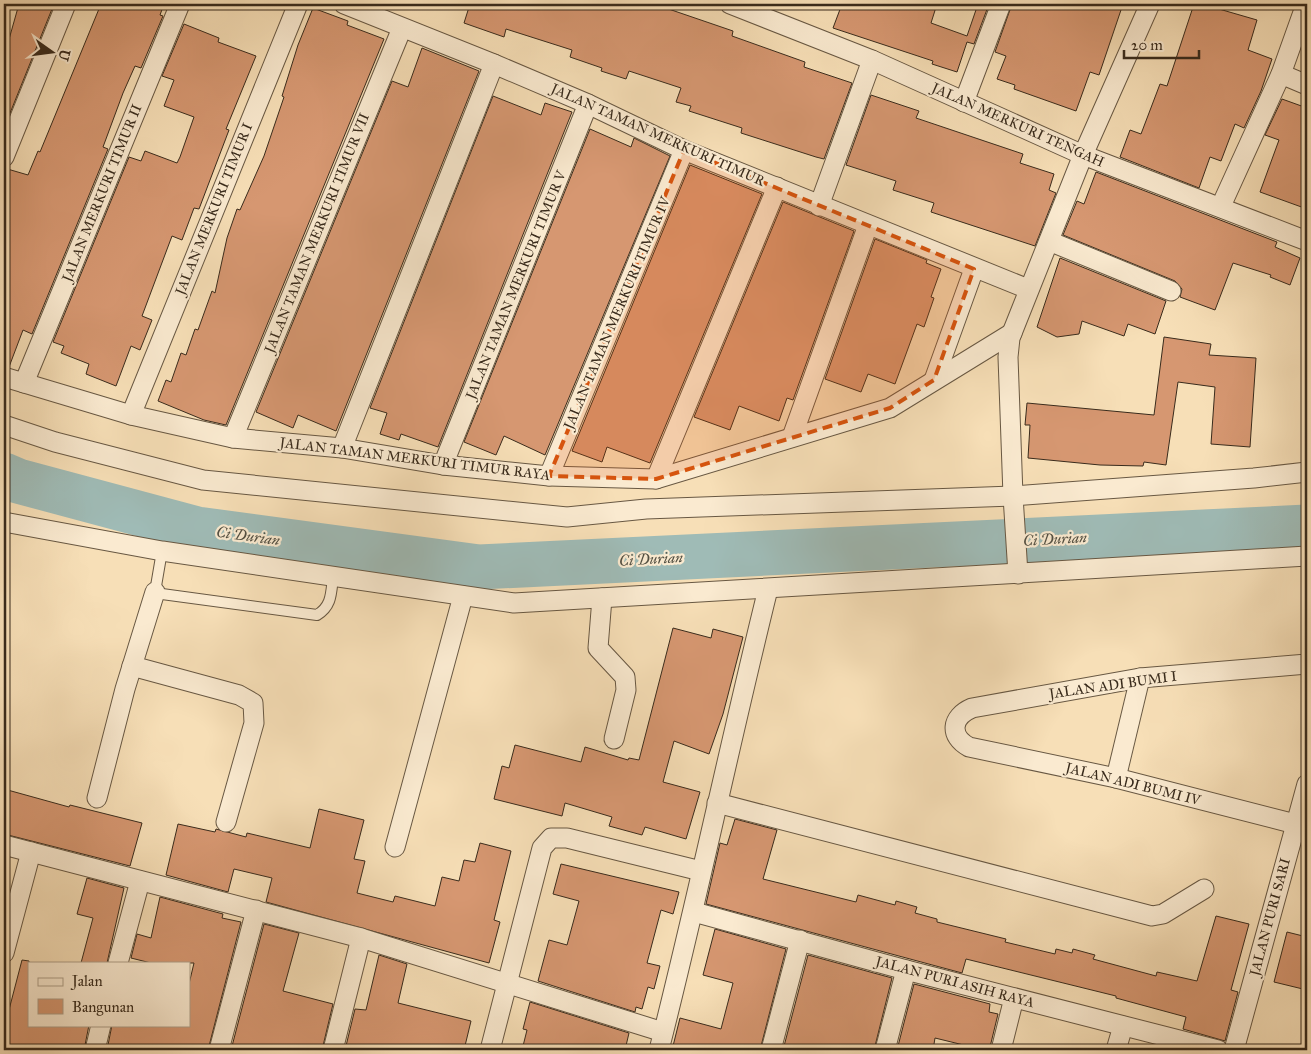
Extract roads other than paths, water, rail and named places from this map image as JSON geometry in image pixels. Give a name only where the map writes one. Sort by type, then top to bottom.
[{"type":"street","points":[[4,157],[66,4]]},
{"type":"street","name":"JALAN MERKURI TIMUR II","points":[[24,383],[180,4]]},
{"type":"street","name":"JALAN MERKURI TIMUR I","points":[[131,415],[298,4]]},
{"type":"street","name":"JALAN TAMAN MERKURI TIMUR","points":[[344,4],[588,104],[684,150],[974,269],[1028,289]]},
{"type":"street","name":"JALAN MERKURI TENGAH","points":[[730,4],[872,60],[1083,155],[1221,206],[1307,241]]},
{"type":"street","points":[[964,102],[1001,4]]},
{"type":"street","points":[[1018,574],[1018,552],[1013,501],[1008,357],[1012,333],[1083,155],[1150,4]]},
{"type":"street","points":[[1221,206],[1281,74],[1306,4]]},
{"type":"street","name":"JALAN TAMAN MERKURI TIMUR VII","points":[[233,438],[402,28]]},
{"type":"street","points":[[819,206],[872,60]]},
{"type":"street","points":[[342,448],[494,64]]},
{"type":"street","points":[[1281,74],[1307,85]]},
{"type":"street","name":"JALAN TAMAN MERKURI TIMUR V","points":[[443,465],[588,104]]},
{"type":"street","name":"JALAN TAMAN MERKURI TIMUR IV","points":[[549,476],[684,150]]},
{"type":"street","points":[[656,480],[777,187]]},
{"type":"street","points":[[792,437],[868,225]]},
{"type":"street","points":[[1049,241],[1171,291]]},
{"type":"street","points":[[934,380],[974,269]]},
{"type":"street","name":"JALAN TAMAN MERKURI TIMUR RAYA","points":[[4,377],[131,415],[233,438],[342,448],[443,465],[549,476],[656,480],[890,408],[1012,333]]},
{"type":"street","points":[[4,425],[55,442],[204,480],[567,517],[646,509],[1013,501],[1307,472]]},
{"type":"street","points":[[4,522],[162,551],[514,603],[1307,556]]},
{"type":"street","points":[[658,1050],[694,912],[701,871],[768,589]]},
{"type":"street","points":[[97,798],[132,666],[155,592]]},
{"type":"street","points":[[395,847],[463,596]]},
{"type":"street","points":[[602,598],[598,648],[625,677],[626,682],[626,690],[614,739]]},
{"type":"street","name":"JALAN ADI BUMI I","points":[[969,747],[960,742],[955,736],[957,721],[966,711],[1140,678],[1307,664]]},
{"type":"street","points":[[132,666],[239,695],[253,703],[254,723],[226,822]]},
{"type":"street","points":[[1116,778],[1140,678]]},
{"type":"street","name":"JALAN ADI BUMI IV","points":[[969,747],[1116,778],[1302,826]]},
{"type":"street","name":"JALAN PURI SARI","points":[[1234,1050],[1302,826],[1307,784]]},
{"type":"street","points":[[717,803],[1152,916],[1163,914],[1204,889]]},
{"type":"street","points":[[490,1050],[542,848],[552,838],[567,838],[701,871]]},
{"type":"street","points":[[4,845],[361,938],[663,1032]]},
{"type":"street","points":[[4,953],[31,852]]},
{"type":"street","points":[[118,962],[140,881]]},
{"type":"street","points":[[219,1050],[256,910]]},
{"type":"street","name":"JALAN PURI ASIH RAYA","points":[[694,912],[906,970],[1218,1050]]},
{"type":"street","points":[[333,1050],[361,938]]},
{"type":"street","points":[[771,1050],[800,940]]},
{"type":"street","points":[[885,1050],[906,970]]},
{"type":"street","points":[[1001,1050],[1014,998]]},
{"type":"street","points":[[94,1050],[101,1026]]},
{"type":"street","points":[[1116,1050],[1122,1026]]},
{"type":"lane","points":[[162,551],[155,592],[317,615],[326,610],[330,601],[333,577]]},
{"type":"waterway","name":"Ci Durian","points":[[4,475],[18,481],[197,529],[479,567],[1307,527]]}]
